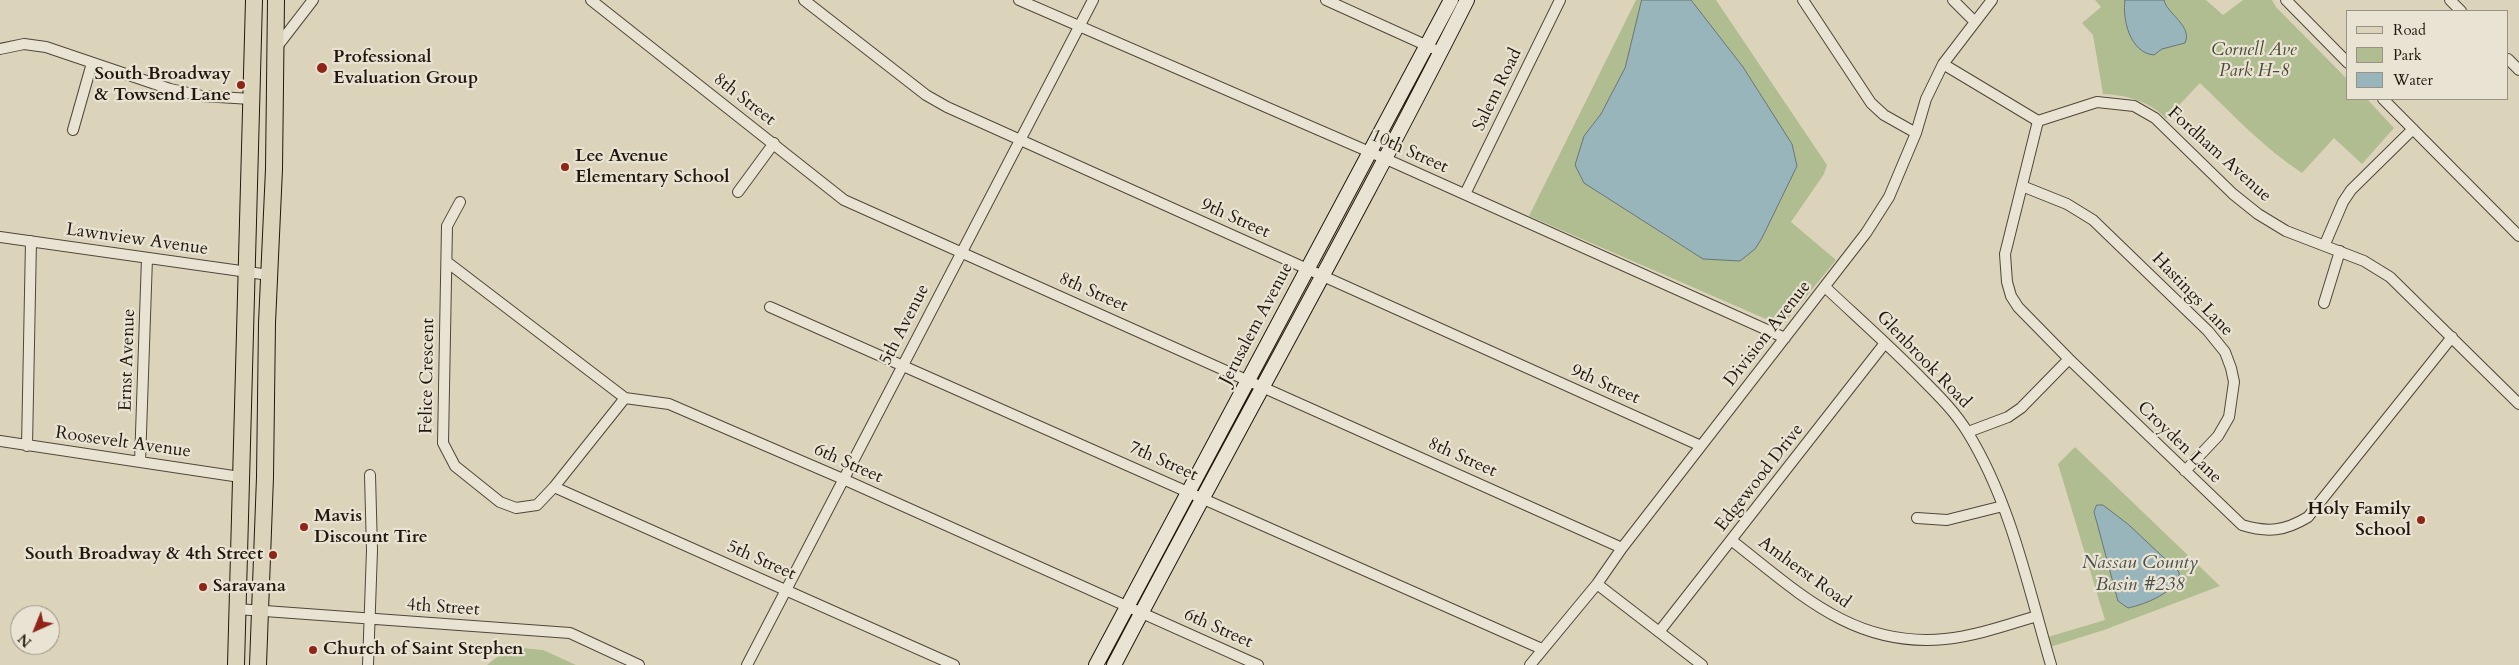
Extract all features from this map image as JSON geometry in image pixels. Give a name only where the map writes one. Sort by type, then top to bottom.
[{"type":"main road","points":[[236,665],[254,0]]},
{"type":"main road","points":[[258,665],[265,477],[269,275],[274,169],[276,0]]},
{"type":"main road","name":"Jerusalem Avenue","points":[[1114,665],[1202,498],[1324,276],[1384,158],[1434,49],[1451,0]]},
{"type":"main road","name":"Jerusalem Avenue","points":[[1096,665],[1307,268],[1371,153],[1466,0]]},
{"type":"street","points":[[274,51],[313,0]]},
{"type":"street","name":"8th Street","points":[[591,0],[844,200],[1622,548]]},
{"type":"street","name":"9th Street","points":[[804,0],[926,95],[1019,140],[1701,446]]},
{"type":"street","name":"10th Street","points":[[1018,0],[1384,158],[1785,338]]},
{"type":"street","name":"5th Avenue","points":[[746,665],[1093,0]]},
{"type":"street","points":[[1326,0],[1434,49]]},
{"type":"street","name":"Salem Road","points":[[1465,194],[1560,0]]},
{"type":"street","points":[[1803,0],[1871,103],[1884,115],[1916,133]]},
{"type":"street","points":[[1953,0],[1975,22]]},
{"type":"street","name":"Division Avenue","points":[[1530,665],[1597,584],[1622,548],[1866,233],[1889,196],[1916,133],[1926,99],[1943,64],[1992,0]]},
{"type":"street","points":[[2286,0],[2346,61]]},
{"type":"street","points":[[2450,0],[2460,10]]},
{"type":"street","points":[[0,49],[24,44],[46,47],[170,90],[202,96],[251,99]]},
{"type":"street","points":[[2509,60],[2519,70]]},
{"type":"street","points":[[73,130],[92,63]]},
{"type":"street","points":[[1943,64],[2038,121]]},
{"type":"street","points":[[2384,100],[2519,236]]},
{"type":"street","name":"Fordham Avenue","points":[[2038,121],[2097,102],[2115,102],[2134,106],[2155,118],[2233,194],[2258,214],[2286,231],[2340,250],[2364,261],[2390,277],[2519,404]]},
{"type":"street","name":"Croyden Lane","points":[[2038,121],[2005,254],[2007,282],[2018,307],[2069,359],[2242,525],[2267,532],[2294,526],[2308,518],[2452,337]]},
{"type":"street","points":[[2325,244],[2343,202],[2351,190],[2413,129]]},
{"type":"street","points":[[738,192],[774,143]]},
{"type":"street","name":"Hastings Lane","points":[[2022,186],[2067,204],[2093,220],[2208,331],[2225,352],[2232,368],[2234,382],[2230,417],[2218,436],[2185,471]]},
{"type":"street","name":"Felice Crescent","points":[[460,202],[447,226],[443,443],[455,466],[500,502],[516,508],[536,505],[554,487],[625,398]]},
{"type":"street","name":"Lawnview Avenue","points":[[3,236],[269,275]]},
{"type":"street","points":[[27,446],[31,241]]},
{"type":"street","points":[[2324,302],[2340,250]]},
{"type":"street","name":"Ernst Avenue","points":[[140,462],[148,258]]},
{"type":"street","name":"6th Street","points":[[447,262],[625,398],[669,404],[843,479],[1126,608],[1258,665]]},
{"type":"street","name":"Glenbrook Road","points":[[1825,287],[1938,395],[1968,432],[1992,477],[2013,531],[2051,665]]},
{"type":"street","name":"7th Street","points":[[770,307],[1542,649]]},
{"type":"street","name":"Edgewood Drive","points":[[1659,632],[1885,343]]},
{"type":"street","points":[[1968,432],[2008,417],[2021,408],[2069,359]]},
{"type":"street","name":"Roosevelt Avenue","points":[[0,442],[240,477]]},
{"type":"street","points":[[368,665],[372,550],[370,474]]},
{"type":"street","name":"5th Street","points":[[554,487],[954,665]]},
{"type":"street","points":[[1917,518],[1947,520],[2003,506]]},
{"type":"street","name":"Amherst Road","points":[[1731,540],[1819,608],[1848,624],[1885,636],[1913,639],[1945,639],[2037,616]]},
{"type":"street","points":[[1597,584],[1702,665]]},
{"type":"street","name":"4th Street","points":[[237,609],[570,633],[640,665]]},
{"type":"green space","points":[[1636,0],[1716,0],[1827,165],[1824,174],[1791,222],[1836,260],[1782,326],[1529,216]]},
{"type":"green space","name":"Cornell Ave Park H-8","points":[[2095,0],[2206,0],[2223,15],[2243,0],[2272,0],[2276,7],[2346,78],[2346,100],[2368,100],[2394,128],[2362,164],[2334,138],[2302,173],[2262,142],[2200,83],[2166,119],[2145,103],[2120,96],[2103,94],[2093,35],[2082,23],[2101,7]]},
{"type":"green space","points":[[2075,447],[2220,586],[2104,630],[2050,647],[2048,637],[2105,620],[2058,464]]},
{"type":"green space","points":[[522,648],[543,650],[576,665],[487,665],[501,654]]},
{"type":"water","points":[[1642,0],[1691,0],[1743,67],[1792,144],[1797,166],[1762,238],[1755,249],[1740,261],[1703,259],[1584,183],[1575,165],[1584,136],[1601,114],[1625,68]]},
{"type":"water","points":[[2125,0],[2164,0],[2186,31],[2185,43],[2162,49],[2154,55],[2146,53],[2139,48],[2129,34],[2124,8]]},
{"type":"water","name":"Nassau County Basin #238","points":[[2097,505],[2103,505],[2129,525],[2179,572],[2179,582],[2161,595],[2136,606],[2128,608],[2118,601],[2094,512]]},
{"type":"place","name":"Professional Evaluation Group","points":[[322,68]]},
{"type":"place","name":"South Broadway & Towsend Lane","points":[[241,85]]},
{"type":"place","name":"Lee Avenue Elementary School","points":[[565,167]]},
{"type":"place","name":"Holy Family School","points":[[2421,520]]},
{"type":"place","name":"Mavis Discount Tire","points":[[304,527]]},
{"type":"place","name":"South Broadway & 4th Street","points":[[273,555]]},
{"type":"place","name":"Saravana","points":[[203,587]]},
{"type":"place","name":"Church of Saint Stephen","points":[[313,650]]}]
